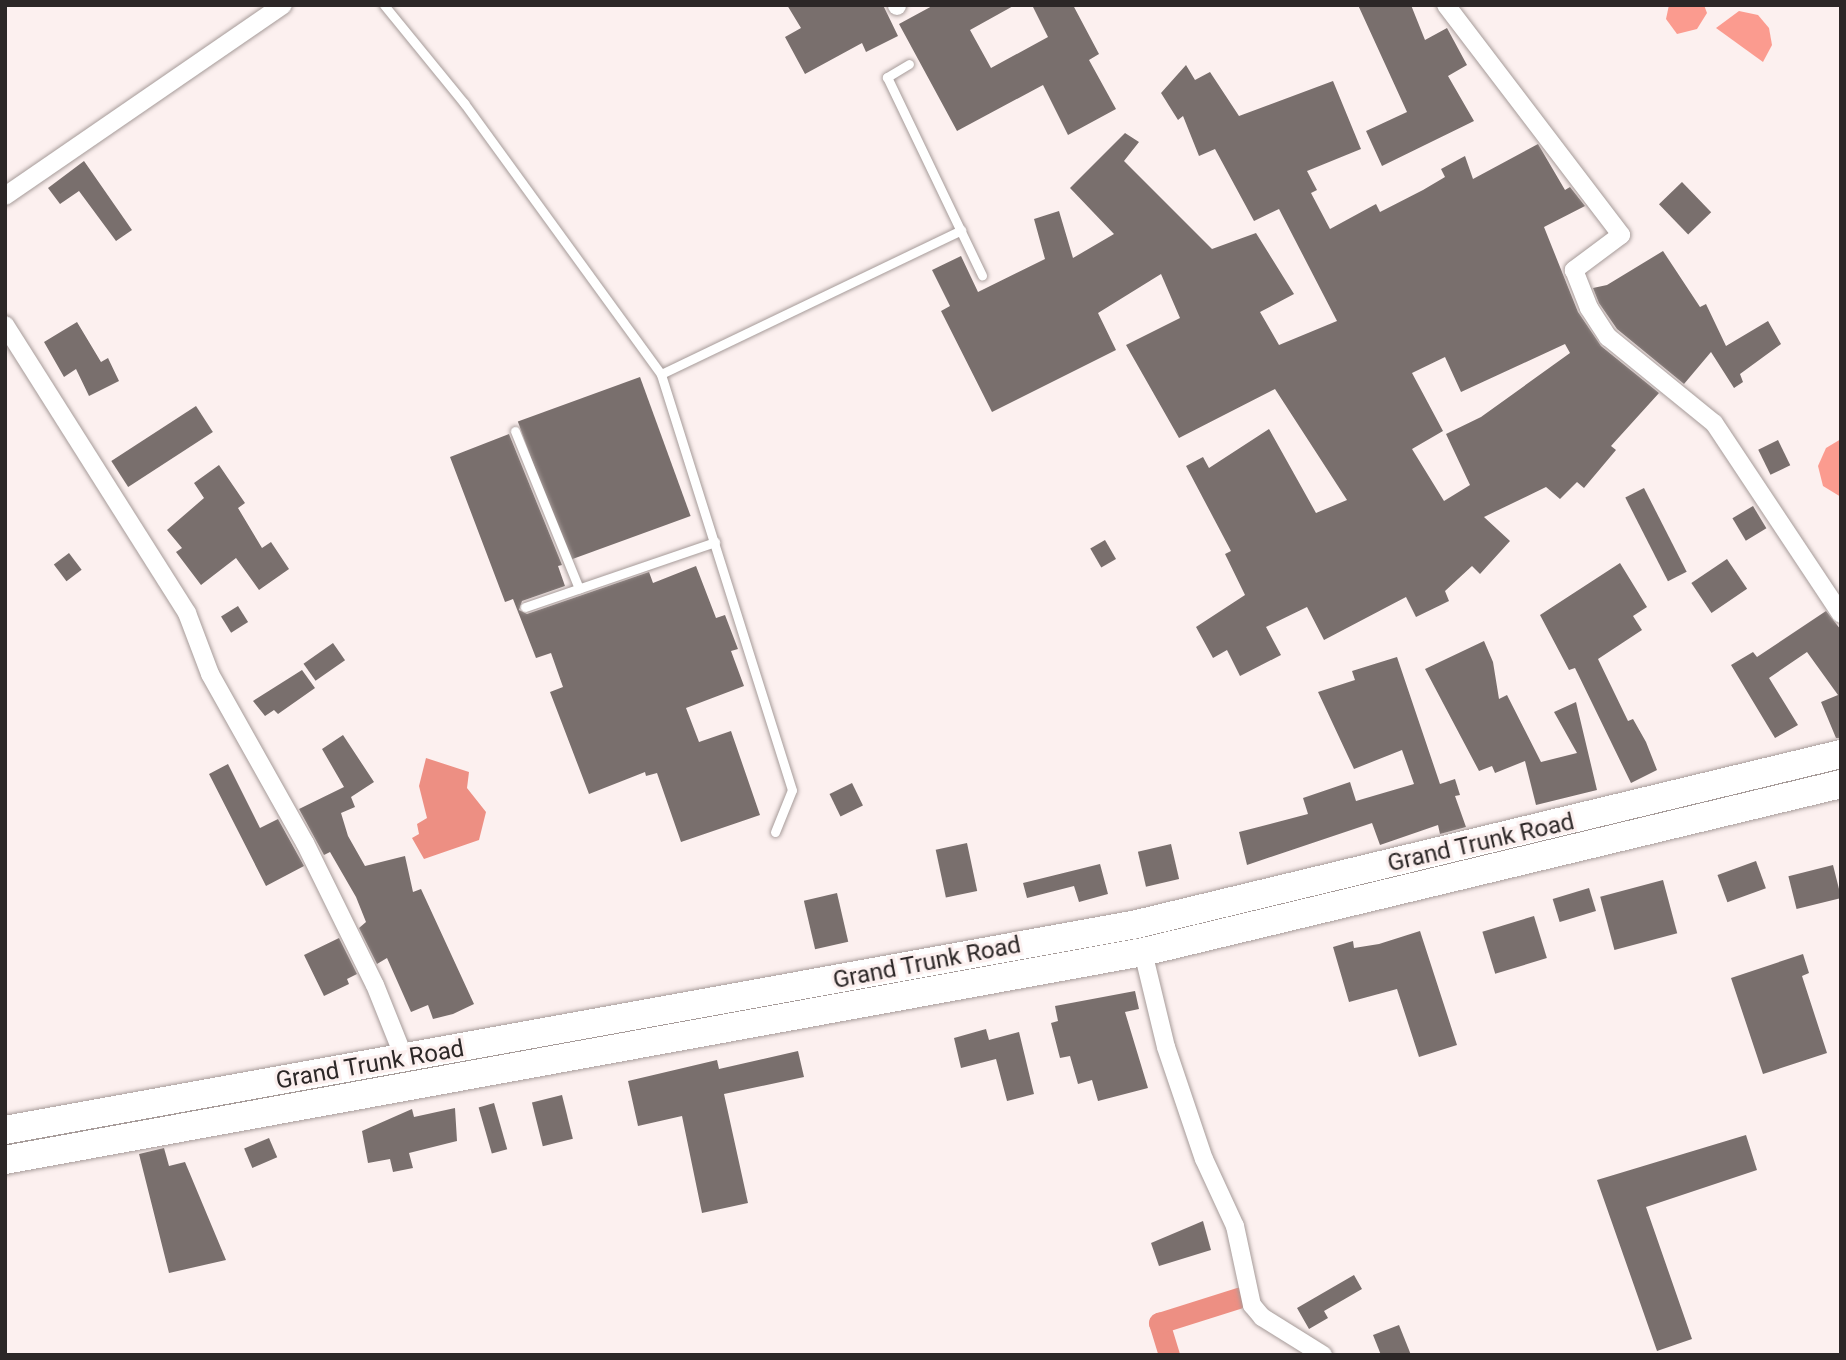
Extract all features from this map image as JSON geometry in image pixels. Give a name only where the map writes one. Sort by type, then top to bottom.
[{"type":"highway","name":"Grand Trunk Road","points":[[5,1130],[405,1060],[1037,943],[1454,849],[1841,754]]},
{"type":"highway","name":"Grand Trunk Road","points":[[5,1160],[779,1021],[1143,952],[1670,828],[1841,784]]},
{"type":"highway","points":[[1662,799],[1670,828]]},
{"type":"highway","points":[[1454,849],[1459,878]]},
{"type":"highway","points":[[1037,943],[1044,971]]},
{"type":"highway","points":[[773,992],[779,1021]]},
{"type":"highway","points":[[356,1068],[363,1097]]},
{"type":"street","points":[[5,197],[283,5]]},
{"type":"street","points":[[1446,5],[1621,235],[1574,270],[1589,308],[1608,337],[1714,423],[1841,614]]},
{"type":"street","points":[[5,325],[187,613],[210,674],[305,843],[375,985],[405,1060]]},
{"type":"street","points":[[1143,952],[1166,1047],[1204,1159],[1236,1226],[1252,1305],[1262,1317],[1323,1355]]},
{"type":"lane","points":[[384,5],[464,103],[661,373],[792,790],[775,832]]},
{"type":"lane","points":[[909,64],[887,77],[982,275]]},
{"type":"lane","points":[[661,373],[961,230]]},
{"type":"lane","points":[[515,431],[579,589]]},
{"type":"lane","points":[[525,607],[715,542]]},
{"type":"shaded area","points":[[1669,5],[1704,5],[1707,13],[1697,29],[1677,34],[1666,19]]},
{"type":"shaded area","points":[[1739,11],[1758,15],[1769,28],[1772,45],[1763,62],[1716,28]]},
{"type":"shaded area","points":[[1841,439],[1841,497],[1823,486],[1818,466],[1826,448]]},
{"type":"shaded area","points":[[426,758],[469,772],[467,788],[486,812],[479,840],[424,859],[412,838],[419,834],[417,824],[427,818],[419,786]]},
{"type":"building","points":[[787,5],[883,5],[898,36],[866,52],[862,43],[805,74],[785,37],[801,28]]},
{"type":"building","points":[[934,5],[1015,5],[970,30],[991,68],[1048,37],[1032,5],[1073,5],[1099,54],[1089,60],[1116,109],[1068,135],[1043,85],[957,131],[899,24]]},
{"type":"building","points":[[1358,5],[1411,5],[1425,40],[1447,28],[1467,65],[1448,76],[1474,121],[1382,166],[1366,131],[1407,112]]},
{"type":"building","points":[[1186,65],[1195,80],[1210,72],[1239,116],[1333,81],[1361,149],[1307,171],[1317,190],[1311,193],[1330,229],[1376,204],[1380,212],[1423,190],[1445,177],[1441,169],[1465,156],[1473,179],[1538,144],[1565,190],[1570,187],[1585,206],[1544,227],[1578,312],[1601,346],[1659,393],[1611,446],[1616,450],[1584,488],[1577,482],[1560,499],[1546,487],[1484,517],[1510,541],[1480,574],[1472,566],[1445,591],[1449,601],[1416,617],[1406,597],[1324,640],[1307,607],[1266,627],[1281,655],[1240,676],[1227,650],[1213,658],[1196,627],[1245,595],[1225,554],[1231,551],[1186,466],[1203,457],[1209,468],[1269,429],[1316,513],[1347,500],[1275,389],[1179,438],[1126,345],[1180,318],[1161,274],[1098,313],[1116,350],[992,412],[941,311],[950,306],[932,270],[961,256],[978,292],[1045,259],[1034,219],[1059,211],[1073,258],[1114,234],[1070,188],[1125,133],[1139,142],[1124,161],[1212,249],[1256,233],[1294,294],[1260,312],[1279,345],[1337,321],[1279,209],[1254,221],[1215,149],[1199,156],[1183,116],[1178,120],[1161,93]],"holes":[[[1565,344],[1570,353],[1481,417],[1446,434],[1470,485],[1444,501],[1412,449],[1443,431],[1412,373],[1445,357],[1461,392]]]},
{"type":"building","points":[[84,161],[132,230],[116,241],[79,191],[60,204],[48,188]]},
{"type":"building","points":[[1682,182],[1711,212],[1688,234],[1659,204]]},
{"type":"building","points":[[1663,251],[1700,307],[1706,304],[1726,346],[1768,321],[1781,344],[1740,374],[1743,382],[1734,388],[1711,352],[1684,384],[1617,329],[1599,303],[1593,288],[1607,285]]},
{"type":"building","points":[[77,322],[101,362],[108,358],[119,381],[89,396],[76,369],[64,377],[44,342]]},
{"type":"building","points":[[640,377],[691,516],[568,561],[518,421]]},
{"type":"building","points":[[196,406],[213,432],[128,487],[111,461]]},
{"type":"building","points":[[509,434],[562,565],[558,566],[565,586],[522,601],[519,610],[527,614],[649,572],[653,583],[696,566],[716,618],[725,615],[738,649],[731,651],[744,686],[686,708],[699,742],[731,731],[760,815],[681,842],[657,773],[646,776],[645,772],[589,794],[550,692],[563,687],[551,653],[536,658],[513,599],[505,602],[450,457]]},
{"type":"building","points":[[1778,440],[1790,465],[1771,475],[1758,450]]},
{"type":"building","points":[[219,465],[245,503],[238,508],[262,548],[271,542],[289,569],[259,590],[236,558],[201,585],[176,552],[182,548],[167,530],[204,498],[194,483]]},
{"type":"building","points":[[1644,488],[1687,572],[1668,581],[1625,498]]},
{"type":"building","points":[[1753,506],[1766,528],[1746,541],[1732,518]]},
{"type":"building","points":[[1105,540],[1116,559],[1101,568],[1090,548]]},
{"type":"building","points":[[69,553],[82,570],[66,581],[54,564]]},
{"type":"building","points":[[1727,559],[1747,589],[1711,613],[1691,583]]},
{"type":"building","points":[[1620,563],[1647,607],[1633,616],[1642,630],[1598,659],[1628,721],[1633,719],[1646,742],[1657,770],[1631,783],[1575,668],[1569,670],[1540,615]]},
{"type":"building","points":[[238,606],[248,622],[231,633],[221,617]]},
{"type":"building","points":[[1826,611],[1841,630],[1841,738],[1836,738],[1821,702],[1838,695],[1807,652],[1769,678],[1798,725],[1775,738],[1731,665],[1753,652],[1757,657]]},
{"type":"building","points":[[1484,641],[1493,662],[1499,699],[1507,695],[1541,762],[1577,753],[1554,712],[1576,702],[1597,790],[1536,805],[1525,761],[1495,773],[1492,766],[1479,771],[1425,669]]},
{"type":"building","points":[[333,643],[345,660],[316,681],[304,664]]},
{"type":"building","points":[[1397,657],[1440,784],[1455,779],[1460,795],[1455,796],[1466,827],[1440,834],[1438,825],[1380,845],[1372,823],[1247,865],[1239,832],[1308,814],[1303,798],[1350,782],[1356,801],[1414,784],[1402,750],[1354,769],[1318,692],[1355,680],[1352,671]]},
{"type":"building","points":[[302,670],[315,688],[278,714],[274,710],[265,716],[253,701]]},
{"type":"building","points":[[343,735],[374,782],[351,797],[355,807],[341,813],[348,836],[365,866],[405,856],[413,892],[421,889],[474,1004],[453,1014],[433,1019],[428,1005],[411,1012],[387,958],[377,964],[359,928],[366,922],[356,897],[330,852],[324,855],[299,809],[344,787],[322,749]]},
{"type":"building","points":[[228,764],[260,828],[278,819],[304,866],[266,886],[209,774]]},
{"type":"building","points":[[852,783],[863,805],[840,816],[830,794]]},
{"type":"building","points":[[967,843],[977,891],[946,898],[936,850]]},
{"type":"building","points":[[1171,844],[1179,879],[1146,887],[1138,852]]},
{"type":"building","points":[[1756,861],[1766,888],[1727,902],[1717,875]]},
{"type":"building","points":[[1100,864],[1108,894],[1079,902],[1074,886],[1027,898],[1023,883]]},
{"type":"building","points":[[1833,865],[1841,898],[1797,909],[1788,876]]},
{"type":"building","points":[[1663,880],[1677,933],[1614,950],[1600,897]]},
{"type":"building","points":[[1589,888],[1596,911],[1560,922],[1553,899]]},
{"type":"building","points":[[837,893],[848,942],[815,949],[804,901]]},
{"type":"building","points":[[1534,916],[1547,958],[1495,974],[1482,932]]},
{"type":"building","points":[[1420,931],[1457,1045],[1419,1057],[1397,989],[1349,1002],[1333,947],[1353,941],[1354,948],[1379,944]]},
{"type":"building","points":[[339,938],[357,974],[347,979],[349,984],[324,996],[304,955]]},
{"type":"building","points":[[1803,954],[1809,973],[1802,976],[1827,1053],[1763,1074],[1731,978]]},
{"type":"building","points":[[1135,991],[1139,1009],[1125,1012],[1148,1088],[1098,1101],[1092,1080],[1078,1084],[1070,1056],[1060,1058],[1051,1023],[1058,1021],[1055,1006]]},
{"type":"building","points":[[986,1029],[989,1040],[1019,1032],[1034,1094],[1007,1101],[996,1059],[961,1068],[954,1038]]},
{"type":"building","points":[[798,1051],[804,1077],[724,1094],[748,1203],[702,1213],[682,1116],[638,1126],[628,1081],[717,1060],[719,1069]]},
{"type":"building","points":[[562,1095],[573,1139],[543,1146],[532,1102]]},
{"type":"building","points":[[494,1103],[507,1149],[492,1154],[479,1107]]},
{"type":"building","points":[[455,1108],[457,1141],[409,1153],[413,1168],[393,1172],[390,1159],[368,1163],[362,1131],[412,1109],[414,1117]]},
{"type":"building","points":[[1746,1135],[1757,1170],[1646,1207],[1692,1339],[1657,1351],[1597,1180]]},
{"type":"building","points":[[269,1138],[277,1157],[252,1168],[244,1149]]},
{"type":"building","points":[[164,1148],[169,1166],[185,1162],[226,1260],[169,1273],[139,1154]]},
{"type":"building","points":[[1203,1221],[1211,1250],[1159,1266],[1151,1243]]},
{"type":"building","points":[[1354,1275],[1362,1289],[1324,1311],[1328,1318],[1309,1329],[1297,1308]]},
{"type":"building","points":[[1399,1325],[1411,1355],[1381,1355],[1373,1335]]},
{"type":"waterway","points":[[1169,1355],[1159,1323],[1238,1298]]}]
